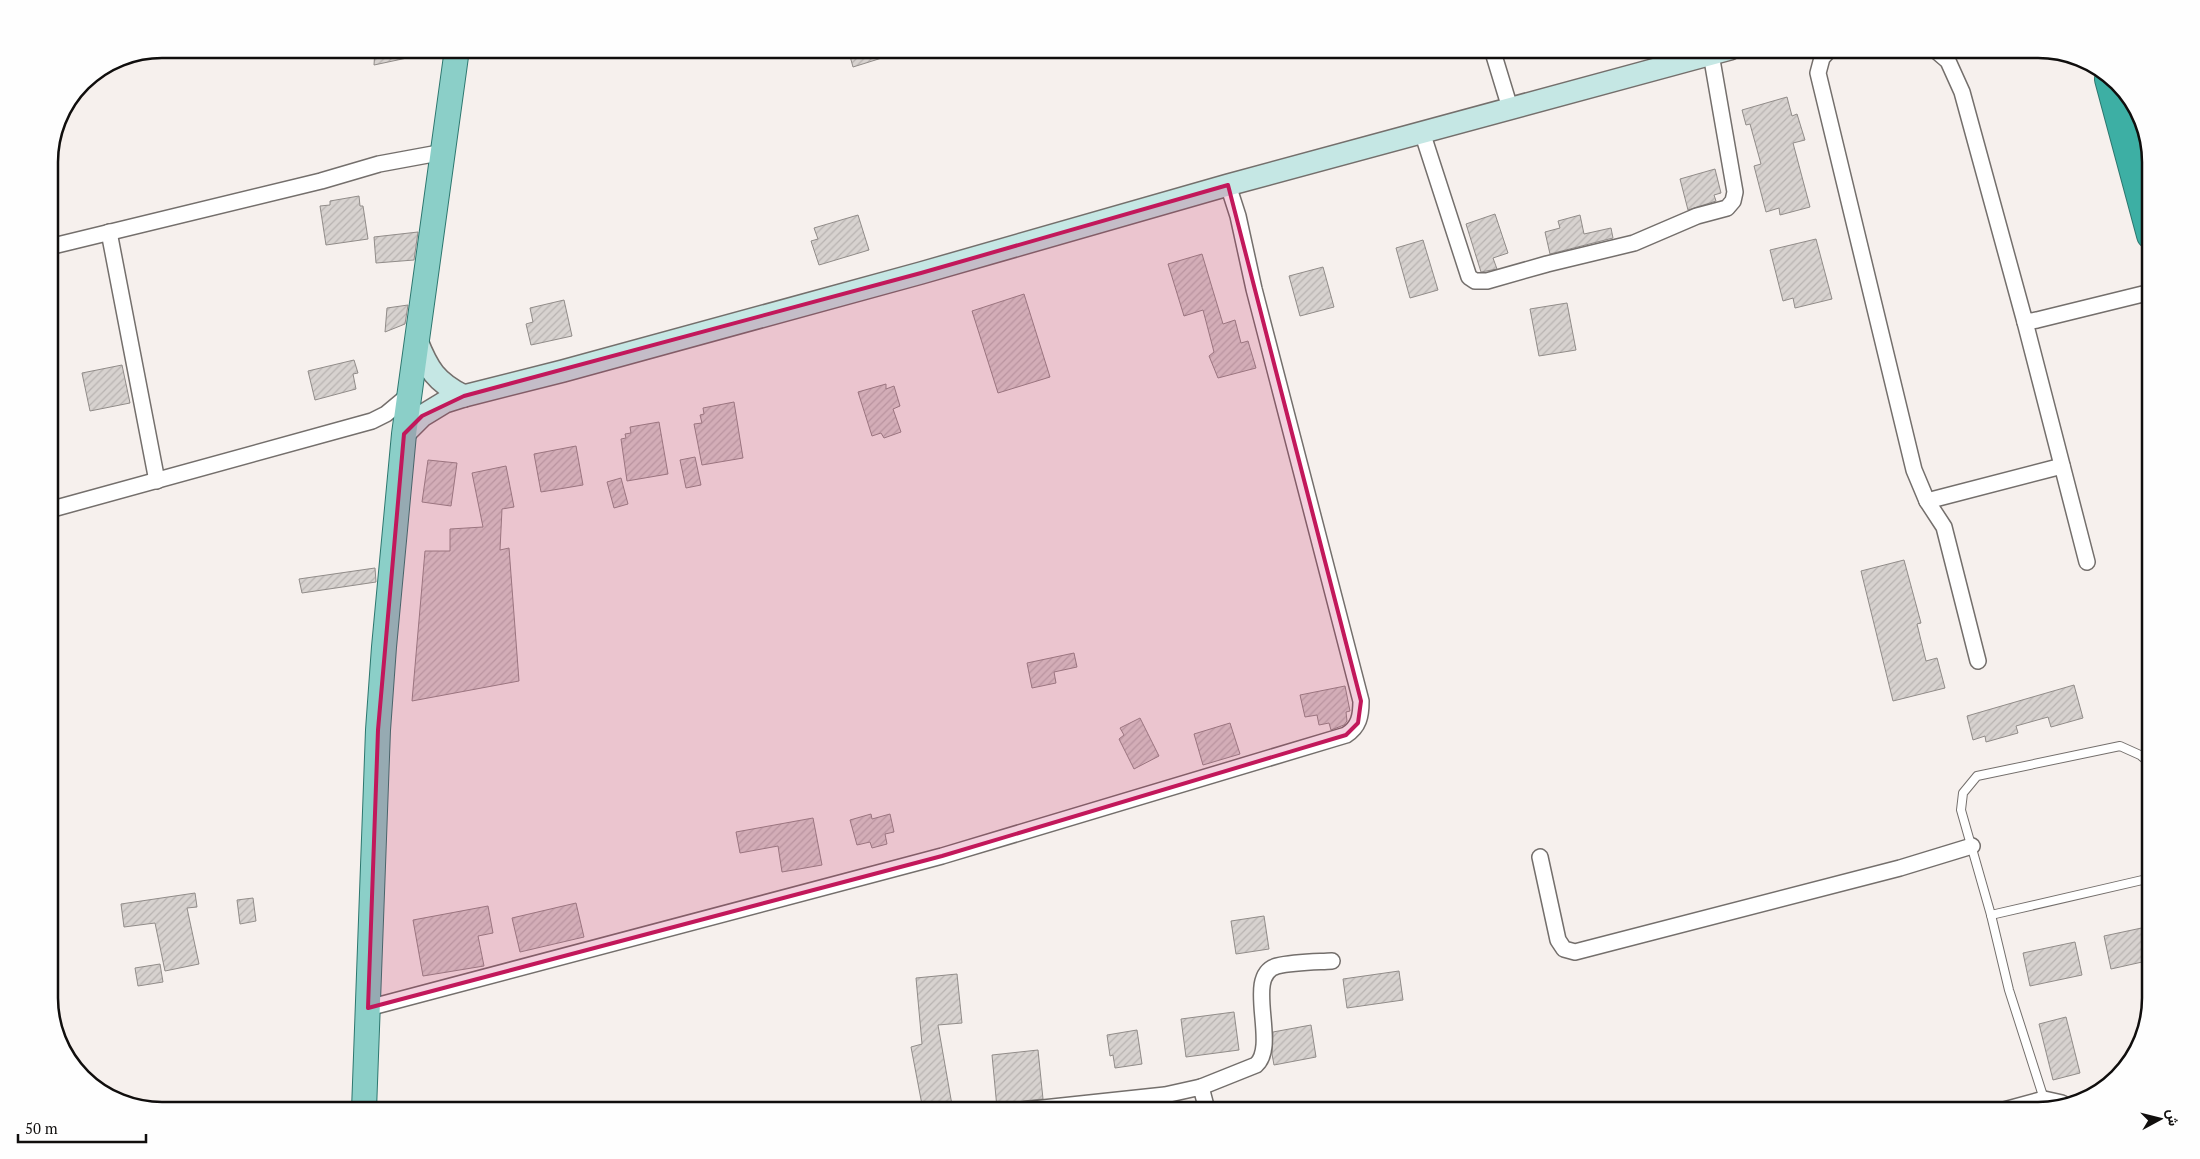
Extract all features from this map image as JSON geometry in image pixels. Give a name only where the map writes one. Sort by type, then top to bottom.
[{"type":"highway","points":[[2111,87],[2142,202]]},
{"type":"main road","points":[[364,1102],[378,730],[404,434],[456,58]]},
{"type":"street","points":[[1495,58],[1510,108]]},
{"type":"street","points":[[404,434],[422,416],[445,402],[464,396],[563,371],[911,276],[1228,185],[1695,58]]},
{"type":"street","points":[[1422,132],[1469,277],[1475,281],[1487,281],[1634,243],[1697,216],[1727,208],[1733,201],[1734,192],[1722,58]]},
{"type":"street","points":[[1822,58],[1818,73],[1914,470],[1927,501],[1944,527],[1978,661]]},
{"type":"street","points":[[1944,58],[1948,61],[1962,92],[1984,168],[2087,562]]},
{"type":"street","points":[[58,245],[321,181],[379,164],[444,152]]},
{"type":"street","points":[[368,1008],[942,856],[1346,735],[1353,731],[1358,723],[1361,712],[1361,701],[1254,289],[1238,216],[1228,185]]},
{"type":"street","points":[[109,232],[157,482]]},
{"type":"street","points":[[2025,322],[2142,294]]},
{"type":"street","points":[[417,341],[424,360],[439,381],[446,387],[464,396]]},
{"type":"street","points":[[58,508],[157,482],[372,421],[380,418],[410,394]]},
{"type":"street","points":[[1927,501],[2062,466]]},
{"type":"street","points":[[1540,857],[1558,940],[1564,949],[1575,952],[1900,868],[1972,846]]},
{"type":"street","points":[[1098,1102],[1171,1094],[1201,1087],[1256,1065],[1262,1059],[1265,1049],[1261,993],[1264,978],[1275,966],[1332,961]]},
{"type":"street","points":[[1201,1087],[1205,1102]]},
{"type":"street","points":[[2031,1102],[2044,1098],[2054,1101]]},
{"type":"lane","points":[[2044,1098],[2010,990],[1992,915],[1961,810],[1963,794],[1977,776],[2120,746],[2142,757]]},
{"type":"lane","points":[[1992,915],[2142,880]]},
{"type":"highlighted area","points":[[1228,185],[1347,643],[1361,701],[1358,723],[1346,735],[942,856],[368,1008],[378,730],[404,434],[422,416],[464,396],[921,273]]},
{"type":"building","points":[[374,58],[407,58],[374,65]]},
{"type":"building","points":[[850,58],[882,58],[853,67]]},
{"type":"building","points":[[1787,97],[1792,116],[1797,114],[1805,140],[1793,143],[1810,207],[1780,215],[1779,208],[1766,212],[1754,166],[1761,164],[1750,124],[1746,125],[1742,110]]},
{"type":"building","points":[[1715,169],[1721,193],[1714,195],[1716,201],[1688,210],[1680,179]]},
{"type":"building","points":[[359,196],[360,206],[363,206],[368,239],[326,245],[320,206],[330,205],[330,201]]},
{"type":"building","points":[[1495,214],[1508,253],[1493,258],[1497,269],[1481,272],[1466,224]]},
{"type":"building","points":[[858,215],[869,250],[819,265],[811,241],[818,239],[814,228]]},
{"type":"building","points":[[1580,215],[1584,234],[1611,228],[1613,238],[1550,254],[1545,232],[1560,228],[1558,221]]},
{"type":"building","points":[[418,232],[414,260],[376,263],[374,237]]},
{"type":"building","points":[[1816,239],[1832,299],[1795,308],[1793,298],[1783,301],[1770,250]]},
{"type":"building","points":[[1423,240],[1438,290],[1410,298],[1396,248]]},
{"type":"building","points":[[1202,254],[1223,324],[1235,320],[1241,343],[1248,341],[1256,368],[1218,378],[1209,356],[1214,352],[1203,310],[1184,316],[1168,264]]},
{"type":"building","points":[[1323,267],[1334,307],[1300,316],[1289,276]]},
{"type":"building","points":[[1024,294],[1050,377],[998,393],[972,311]]},
{"type":"building","points":[[564,300],[572,336],[531,345],[526,324],[533,322],[530,308]]},
{"type":"building","points":[[1567,303],[1576,350],[1539,356],[1530,309]]},
{"type":"building","points":[[408,305],[405,324],[385,332],[387,308]]},
{"type":"building","points":[[354,360],[358,373],[353,374],[356,389],[315,400],[308,371]]},
{"type":"building","points":[[122,365],[130,403],[90,411],[82,373]]},
{"type":"building","points":[[886,384],[886,389],[894,386],[900,406],[893,409],[901,432],[884,438],[881,433],[872,436],[858,392]]},
{"type":"building","points":[[734,402],[743,458],[702,465],[694,424],[702,423],[700,415],[704,414],[703,408]]},
{"type":"building","points":[[659,422],[668,474],[627,481],[621,439],[626,438],[625,434],[631,433],[630,427]]},
{"type":"building","points":[[576,446],[583,485],[541,492],[534,454]]},
{"type":"building","points":[[695,457],[701,485],[686,488],[680,460]]},
{"type":"building","points":[[428,460],[457,463],[451,506],[422,502]]},
{"type":"building","points":[[506,466],[514,507],[502,509],[500,550],[509,548],[519,681],[412,701],[425,551],[450,551],[450,529],[483,527],[472,473]]},
{"type":"building","points":[[621,478],[628,504],[614,508],[607,482]]},
{"type":"building","points":[[1904,560],[1921,623],[1917,624],[1926,661],[1937,658],[1945,688],[1893,701],[1861,571]]},
{"type":"building","points":[[375,568],[376,582],[302,593],[299,579]]},
{"type":"building","points":[[1074,653],[1077,667],[1054,672],[1056,683],[1032,688],[1027,663]]},
{"type":"building","points":[[2074,685],[2083,718],[2051,727],[2048,717],[2016,726],[2018,733],[1986,742],[1985,736],[1973,740],[1967,716]]},
{"type":"building","points":[[1345,686],[1350,711],[1346,712],[1347,721],[1344,725],[1331,730],[1329,723],[1319,725],[1317,715],[1305,717],[1300,695]]},
{"type":"building","points":[[1140,718],[1159,756],[1134,769],[1119,739],[1124,735],[1120,728]]},
{"type":"building","points":[[1230,723],[1240,754],[1203,765],[1194,734]]},
{"type":"building","points":[[871,814],[872,819],[890,814],[894,832],[885,834],[887,844],[872,848],[870,842],[857,845],[850,820]]},
{"type":"building","points":[[813,818],[822,865],[782,872],[778,846],[740,853],[736,832]]},
{"type":"building","points":[[195,893],[197,907],[187,908],[199,964],[165,971],[155,923],[124,927],[121,904]]},
{"type":"building","points":[[253,898],[256,921],[240,924],[237,900]]},
{"type":"building","points":[[576,903],[584,937],[520,952],[512,918]]},
{"type":"building","points":[[488,906],[493,933],[478,936],[484,966],[423,976],[413,920]]},
{"type":"building","points":[[1264,916],[1269,949],[1236,954],[1231,921]]},
{"type":"building","points":[[2142,928],[2142,962],[2111,969],[2104,936]]},
{"type":"building","points":[[2075,942],[2082,975],[2030,986],[2023,953]]},
{"type":"building","points":[[160,964],[163,982],[138,986],[135,968]]},
{"type":"building","points":[[1399,971],[1403,1000],[1347,1008],[1343,979]]},
{"type":"building","points":[[957,974],[962,1023],[938,1025],[951,1102],[921,1102],[911,1047],[922,1044],[916,978]]},
{"type":"building","points":[[1234,1012],[1239,1050],[1186,1057],[1181,1019]]},
{"type":"building","points":[[2066,1017],[2080,1073],[2053,1080],[2039,1024]]},
{"type":"building","points":[[1311,1025],[1316,1057],[1274,1065],[1272,1054],[1273,1032]]},
{"type":"building","points":[[1137,1030],[1142,1064],[1115,1068],[1113,1055],[1110,1056],[1107,1035]]},
{"type":"building","points":[[1038,1050],[1043,1099],[1021,1102],[996,1102],[992,1055]]}]
